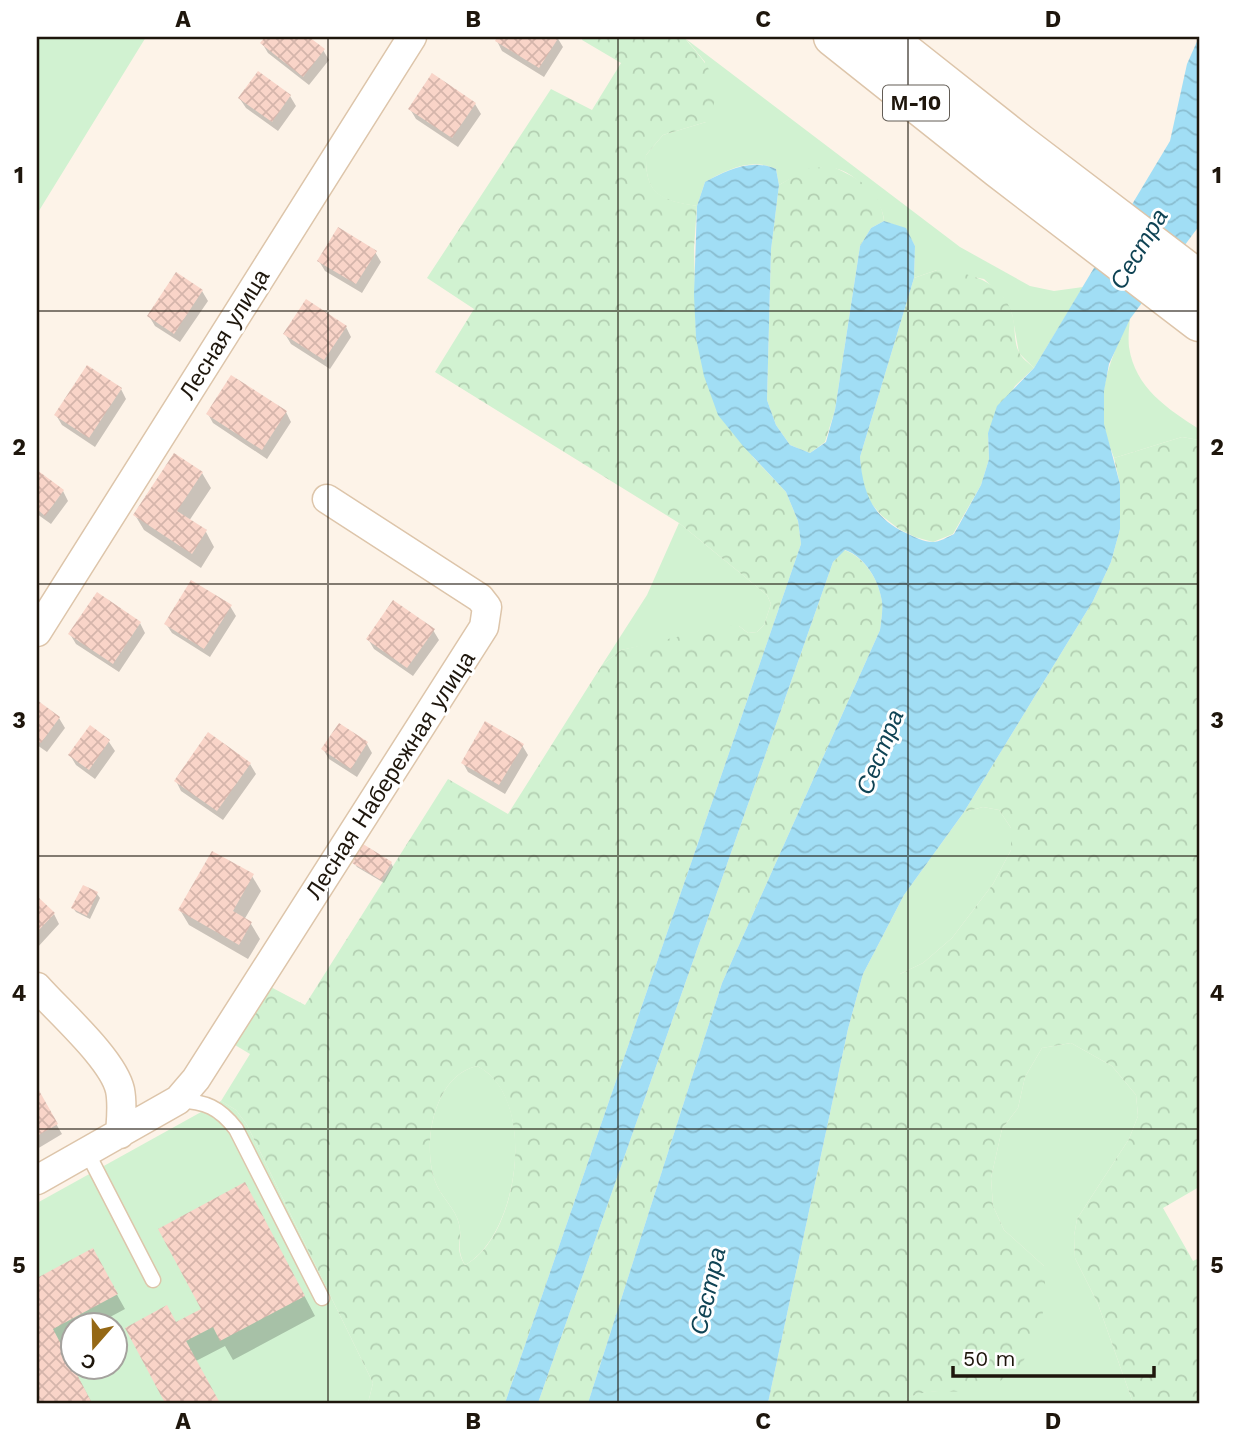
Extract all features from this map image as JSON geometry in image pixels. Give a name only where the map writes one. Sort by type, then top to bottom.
[{"type":"highway","name":"М-10","points":[[833,37],[1199,280]]},
{"type":"highway","name":"М-10","points":[[885,37],[1009,156],[1199,322]]},
{"type":"street","name":"Лесная улица","points":[[37,632],[412,37]]},
{"type":"street","name":"Лесная Набережная улица","points":[[178,1100],[196,1079],[484,627],[487,607],[480,598],[327,499]]},
{"type":"street","points":[[37,987],[110,1066],[121,1098],[120,1134]]},
{"type":"street","points":[[37,1180],[178,1100]]},
{"type":"lane","points":[[178,1100],[210,1106],[225,1114],[236,1129],[322,1298]]},
{"type":"lane","points":[[87,1152],[153,1280]]},
{"type":"green space","points":[[37,37],[146,37],[37,214]]},
{"type":"green space","points":[[583,37],[684,37],[713,76],[715,97],[706,122],[663,135],[646,155],[648,179],[657,193],[664,198],[697,206],[694,248],[696,338],[753,457],[786,492],[798,521],[801,544],[505,1403],[368,1403],[373,1383],[247,1125],[236,1110],[221,1101],[250,1054],[230,1042],[267,985],[305,1005],[448,779],[508,814],[602,665],[621,650],[728,625],[739,626],[748,633],[757,632],[764,625],[771,604],[767,595],[679,523],[435,372],[474,309],[427,278],[551,89],[592,110],[621,63],[582,40]],"holes":[[[477,1066],[496,1082],[509,1106],[515,1135],[515,1166],[509,1197],[499,1226],[484,1249],[465,1265],[459,1249],[460,1230],[457,1218],[440,1192],[431,1166],[431,1131],[441,1097],[450,1083],[462,1072]]]},
{"type":"green space","points":[[686,39],[960,247],[1030,286],[1054,291],[1083,287],[1034,368],[1019,353],[1012,314],[1003,297],[984,279],[937,270],[914,278],[915,246],[906,229],[884,221],[876,200],[856,179],[845,172],[835,168],[814,169],[779,185],[776,169],[757,164],[739,166],[705,182],[697,206],[673,201],[657,193],[648,179],[646,155],[663,135],[706,122],[705,62]]},
{"type":"green space","points":[[831,166],[850,175],[873,193],[882,210],[884,221],[871,228],[860,246],[835,410],[825,442],[810,453],[790,445],[776,425],[767,400],[771,250],[779,185],[806,169]]},
{"type":"green space","points":[[937,270],[972,276],[1000,293],[1012,314],[1019,352],[1034,368],[1015,386],[988,433],[989,459],[981,485],[953,534],[933,542],[899,529],[882,516],[870,502],[862,482],[860,457],[914,278]]},
{"type":"green space","points":[[1130,319],[1129,347],[1138,374],[1155,396],[1199,429],[1199,440],[1182,437],[1114,458],[1104,426],[1103,398],[1108,370]]},
{"type":"green space","points":[[1182,437],[1199,440],[1199,1187],[1163,1208],[1193,1261],[1199,1258],[1199,1403],[1133,1403],[1098,1304],[1075,1258],[1074,1236],[1077,1219],[1129,1139],[1138,1116],[1136,1095],[1112,1066],[1071,1043],[1042,1048],[1025,1077],[1018,1108],[1002,1129],[991,1178],[993,1206],[1004,1230],[1044,1266],[1044,1308],[1040,1328],[1022,1362],[1008,1376],[991,1386],[969,1391],[924,1393],[901,1403],[768,1403],[848,1029],[863,974],[900,974],[923,963],[952,938],[993,884],[1011,850],[1011,828],[999,810],[983,807],[964,812],[1093,601],[1111,562],[1120,529],[1120,484],[1114,458]]},
{"type":"green space","points":[[679,523],[767,595],[771,604],[764,625],[757,632],[748,633],[739,626],[621,650],[602,665],[647,595]]},
{"type":"green space","points":[[844,550],[852,553],[870,570],[878,586],[882,605],[880,630],[722,983],[588,1403],[538,1403],[833,562]]},
{"type":"green space","points":[[983,807],[999,810],[1011,828],[1011,850],[993,884],[952,938],[923,963],[900,974],[863,974],[904,895],[964,812]]},
{"type":"green space","points":[[1071,1043],[1112,1066],[1136,1095],[1138,1116],[1129,1139],[1077,1219],[1074,1236],[1075,1258],[1098,1304],[1133,1403],[901,1403],[923,1393],[968,1391],[1044,1266],[1004,1230],[993,1206],[991,1178],[1002,1129],[1018,1108],[1025,1077],[1042,1048]]},
{"type":"green space","points":[[477,1066],[496,1082],[509,1106],[515,1135],[514,1166],[509,1197],[498,1226],[484,1249],[465,1265],[460,1254],[459,1224],[455,1213],[440,1192],[431,1166],[431,1131],[441,1097],[450,1083],[462,1072]]},
{"type":"green space","points":[[221,1101],[236,1110],[247,1125],[373,1383],[368,1403],[37,1403],[37,1203]]},
{"type":"water","name":"Сестра","points":[[1199,37],[1199,226],[1130,319],[1109,364],[1104,391],[1104,424],[1120,484],[1120,529],[1111,562],[1093,601],[964,812],[904,895],[863,974],[848,1029],[768,1403],[588,1403],[722,983],[880,630],[882,605],[878,586],[865,564],[845,550],[833,562],[538,1403],[505,1403],[801,544],[798,521],[786,492],[718,415],[704,376],[696,338],[694,295],[697,206],[705,182],[748,165],[776,169],[779,185],[771,250],[767,400],[776,425],[790,445],[810,453],[826,442],[835,410],[860,246],[871,228],[884,221],[906,228],[915,246],[914,278],[860,457],[867,493],[877,511],[894,527],[909,535],[926,541],[938,541],[954,534],[981,485],[989,459],[988,433],[997,406],[1034,368],[1170,141],[1187,64]]},
{"type":"building","points":[[265,37],[309,37],[325,49],[303,77],[260,43]]},
{"type":"building","points":[[497,37],[559,37],[539,68],[495,41]]},
{"type":"building","points":[[258,71],[291,95],[272,122],[238,98]]},
{"type":"building","points":[[432,73],[476,103],[452,138],[408,109]]},
{"type":"building","points":[[338,227],[377,251],[356,284],[317,261]]},
{"type":"building","points":[[176,272],[203,290],[174,334],[147,316]]},
{"type":"building","points":[[306,299],[347,326],[324,360],[283,334]]},
{"type":"building","points":[[87,365],[122,388],[89,438],[54,415]]},
{"type":"building","points":[[231,375],[287,411],[262,450],[206,414]]},
{"type":"building","points":[[174,453],[203,472],[177,511],[207,530],[192,554],[133,515]]},
{"type":"building","points":[[37,470],[64,490],[45,516],[37,509]]},
{"type":"building","points":[[191,580],[232,605],[204,649],[164,624]]},
{"type":"building","points":[[97,592],[141,622],[113,664],[68,634]]},
{"type":"building","points":[[393,600],[435,629],[407,668],[366,639]]},
{"type":"building","points":[[37,700],[60,717],[41,743],[37,741]]},
{"type":"building","points":[[485,721],[524,744],[499,785],[461,763]]},
{"type":"building","points":[[339,723],[368,742],[351,769],[321,749]]},
{"type":"building","points":[[90,725],[110,740],[89,770],[68,755]]},
{"type":"building","points":[[208,732],[251,763],[217,811],[174,781]]},
{"type":"building","points":[[363,844],[392,862],[381,880],[352,863]]},
{"type":"building","points":[[212,851],[254,874],[233,911],[252,922],[239,945],[178,910]]},
{"type":"building","points":[[83,885],[98,892],[87,916],[71,908]]},
{"type":"building","points":[[37,896],[55,913],[37,932]]},
{"type":"building","points":[[37,1087],[58,1124],[37,1136]]},
{"type":"building","points":[[245,1182],[305,1296],[220,1341],[213,1327],[186,1341],[220,1403],[165,1403],[130,1337],[130,1325],[167,1305],[176,1322],[201,1309],[158,1229]]},
{"type":"building","points":[[93,1248],[118,1294],[88,1310],[60,1310],[60,1325],[53,1329],[60,1342],[60,1380],[80,1380],[92,1403],[37,1403],[37,1278]]}]
